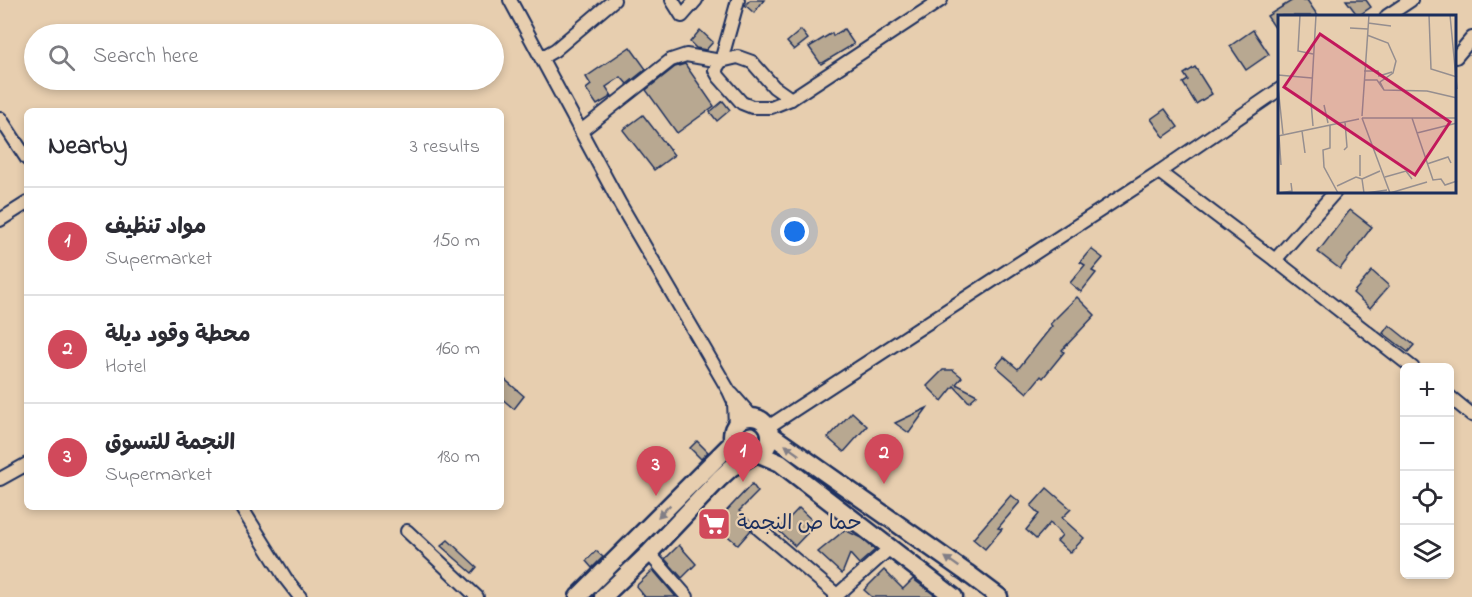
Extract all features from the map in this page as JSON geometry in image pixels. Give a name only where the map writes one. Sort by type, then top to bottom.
[{"type":"main road","points":[[578,597],[734,434],[743,419],[753,418],[763,422],[769,431],[999,597]]},
{"type":"main road","points":[[603,597],[649,553],[719,479],[731,468],[755,455],[768,444],[769,431]]},
{"type":"main road","points":[[734,434],[737,450],[743,454],[755,455],[780,463],[954,597]]},
{"type":"street","points":[[510,0],[620,204],[729,391],[734,402],[734,434]]},
{"type":"street","points":[[541,58],[555,50],[614,0]]},
{"type":"street","points":[[672,0],[682,16],[696,0]]},
{"type":"street","points":[[738,0],[721,61],[715,70],[742,103],[752,107],[771,107],[791,99],[941,0]]},
{"type":"street","points":[[1388,15],[1411,0]]},
{"type":"street","points":[[1457,55],[1472,38]]},
{"type":"street","points":[[581,131],[671,60],[686,56],[721,61],[738,57],[752,62],[774,87],[791,99]]},
{"type":"street","points":[[769,431],[1278,90]]},
{"type":"street","points":[[0,117],[24,154]]},
{"type":"street","points":[[1159,172],[1407,363]]},
{"type":"street","points":[[1275,260],[1333,194]]},
{"type":"street","points":[[0,220],[24,205]]},
{"type":"street","points":[[729,391],[753,418]]},
{"type":"street","points":[[1454,401],[1472,415]]},
{"type":"street","points":[[0,479],[24,466]]},
{"type":"street","points":[[243,510],[286,579],[300,597]]},
{"type":"street","points":[[759,529],[836,596],[890,548]]},
{"type":"street","points":[[407,531],[477,597]]},
{"type":"street","points":[[649,553],[687,597]]},
{"type":"building","points":[[750,0],[764,0],[754,13],[745,5]]},
{"type":"building","points":[[1293,0],[1307,0],[1317,15],[1278,15],[1278,32],[1267,16]]},
{"type":"building","points":[[1346,0],[1366,0],[1371,7],[1357,15]]},
{"type":"building","points":[[844,29],[854,44],[821,64],[809,47],[832,33],[833,36]]},
{"type":"building","points":[[700,30],[713,42],[706,50],[696,48],[690,42]]},
{"type":"building","points":[[801,30],[808,39],[794,50],[787,42]]},
{"type":"building","points":[[1253,30],[1269,54],[1246,70],[1230,46]]},
{"type":"building","points":[[630,47],[646,69],[627,84],[621,77],[606,87],[612,96],[597,105],[586,89],[591,85],[586,77]]},
{"type":"building","points":[[685,64],[714,106],[677,133],[646,90],[675,67]]},
{"type":"building","points":[[1195,67],[1212,94],[1196,104],[1183,83],[1188,80],[1184,74]]},
{"type":"building","points":[[723,101],[730,110],[717,121],[710,112]]},
{"type":"building","points":[[1165,109],[1178,127],[1164,137],[1151,119]]},
{"type":"building","points":[[643,115],[674,155],[654,170],[623,130]]},
{"type":"building","points":[[1350,210],[1372,227],[1340,269],[1318,252]]},
{"type":"building","points":[[1091,249],[1103,258],[1092,271],[1096,273],[1081,292],[1070,283],[1085,265],[1080,262]]},
{"type":"building","points":[[1372,271],[1389,286],[1370,308],[1353,293]]},
{"type":"building","points":[[1077,297],[1095,315],[1062,350],[1064,352],[1043,378],[1041,376],[1027,393],[996,366],[1004,357],[1018,369],[1052,326],[1050,324]]},
{"type":"building","points":[[1389,325],[1414,345],[1408,352],[1383,333]]},
{"type":"building","points":[[943,370],[953,370],[962,377],[956,384],[977,395],[969,402],[954,386],[942,401],[927,386]]},
{"type":"building","points":[[504,379],[524,396],[514,409],[504,401]]},
{"type":"building","points":[[927,408],[909,433],[895,423]]},
{"type":"building","points":[[852,412],[867,426],[844,452],[828,438]]},
{"type":"building","points":[[697,441],[708,452],[701,459],[690,448]]},
{"type":"building","points":[[752,484],[758,492],[739,511],[750,521],[746,525],[751,530],[738,545],[714,524]]},
{"type":"building","points":[[1047,488],[1071,509],[1062,518],[1084,538],[1070,553],[1057,541],[1062,535],[1050,523],[1036,539],[1026,530],[1039,514],[1031,506]]},
{"type":"building","points":[[1011,495],[1020,502],[998,528],[1002,529],[985,549],[973,539]]},
{"type":"building","points":[[799,508],[816,524],[795,546],[778,530]]},
{"type":"building","points":[[845,530],[861,538],[875,550],[859,564],[850,554],[842,574],[818,552]]},
{"type":"building","points":[[448,540],[477,567],[472,573],[441,546]]},
{"type":"building","points":[[679,545],[696,564],[682,578],[665,559]]},
{"type":"building","points":[[596,551],[603,557],[592,568],[586,561]]},
{"type":"building","points":[[653,570],[676,597],[645,597],[636,586]]},
{"type":"building","points":[[884,570],[903,589],[913,579],[937,597],[872,597],[864,590]]},
{"type":"place","name":"مواد تنظيف","points":[[743,482]]},
{"type":"place","name":"محطة وقود ديلة","points":[[884,484]]},
{"type":"place","name":"النجمة للتسوق","points":[[656,496]]},
{"type":"place","name":"حما ص النجمة","points":[[714,524]]}]
